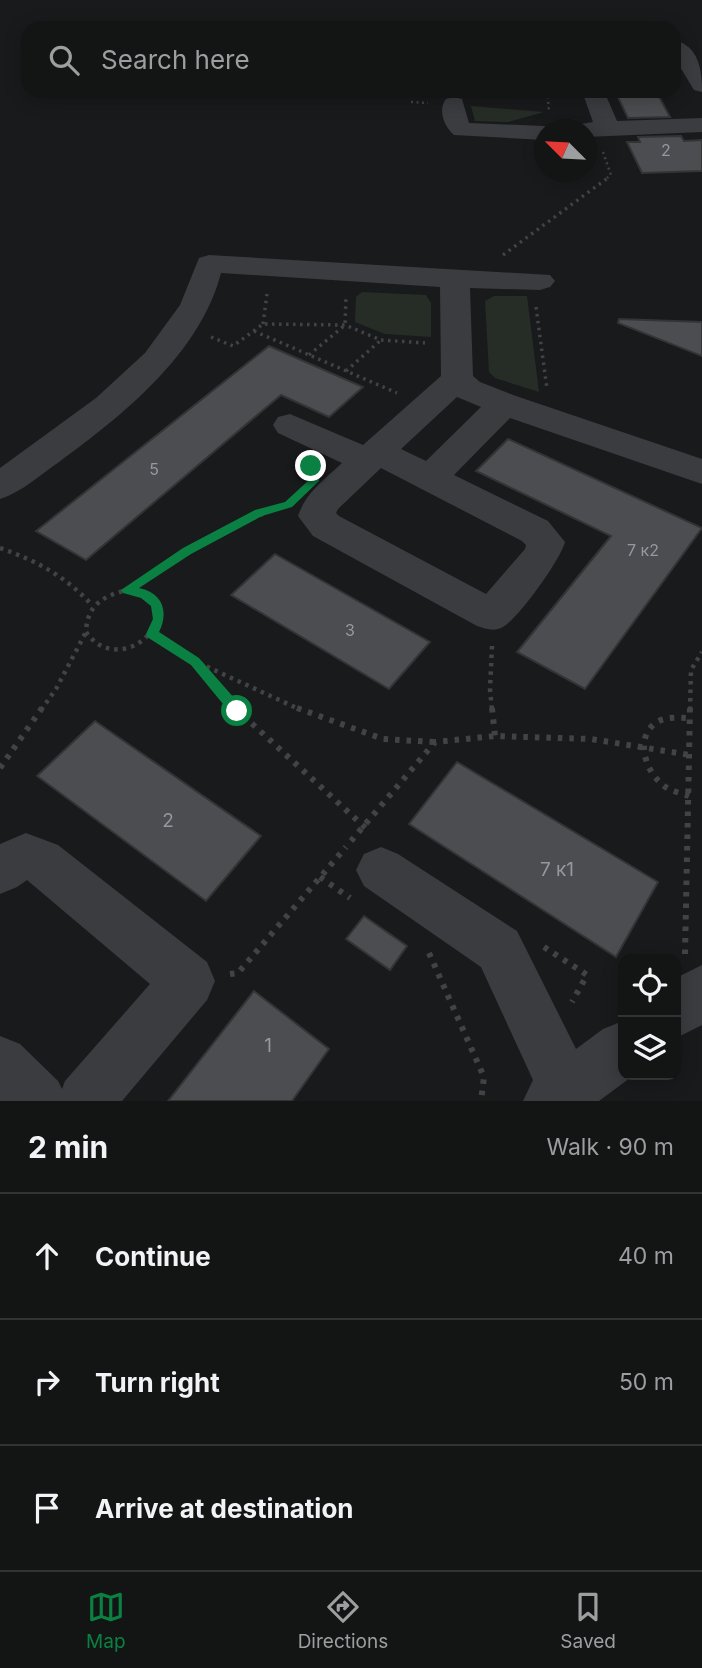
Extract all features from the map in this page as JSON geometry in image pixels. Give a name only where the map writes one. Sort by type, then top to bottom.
[{"type":"street","points":[[681,51],[702,85]]},
{"type":"street","points":[[594,98],[595,119]]},
{"type":"street","points":[[454,104],[456,124],[463,130],[534,132]]},
{"type":"street","points":[[597,128],[702,125]]},
{"type":"street","points":[[0,486],[101,414],[159,356],[197,303],[209,264],[455,279],[538,293]]},
{"type":"street","points":[[455,279],[457,379],[468,389],[504,404],[702,471]]},
{"type":"street","points":[[290,425],[373,457],[430,478],[535,531],[546,542],[543,554],[491,615],[326,526],[317,516],[321,503],[373,457],[457,379]]},
{"type":"street","points":[[430,478],[504,404]]},
{"type":"street","points":[[0,870],[26,856],[41,861],[188,981],[85,1101]]},
{"type":"street","points":[[365,866],[499,948],[559,1096],[618,1053]]},
{"type":"street","points":[[0,1064],[38,1101]]},
{"type":"path","points":[[455,279],[501,257],[611,175]]},
{"type":"path","points":[[263,324],[267,289]]},
{"type":"path","points":[[309,355],[345,325],[346,296],[352,289]]},
{"type":"path","points":[[538,293],[549,402],[539,416]]},
{"type":"path","points":[[210,336],[233,346],[263,324],[345,325],[381,340],[429,343]]},
{"type":"path","points":[[253,331],[388,389]]},
{"type":"path","points":[[346,371],[381,340]]},
{"type":"path","points":[[0,768],[56,689],[86,632],[85,618],[93,604],[108,594],[127,590],[187,551],[259,513],[289,505]]},
{"type":"path","points":[[0,548],[38,560],[70,580],[93,604]]},
{"type":"path","points":[[86,632],[96,643],[115,648],[135,645],[152,634],[159,619],[157,604],[145,594],[127,590]]},
{"type":"path","points":[[491,615],[490,689],[495,736]]},
{"type":"path","points":[[152,634],[195,662],[307,713],[383,739],[435,742],[495,736],[591,739],[690,755]]},
{"type":"path","points":[[687,989],[691,670],[702,652]]},
{"type":"path","points":[[195,662],[365,866]]},
{"type":"path","points":[[689,796],[664,786],[648,768],[642,748],[649,729],[667,719],[690,718]]},
{"type":"path","points":[[188,981],[238,973],[320,877],[365,866],[435,742]]},
{"type":"path","points":[[320,877],[365,866]]},
{"type":"path","points":[[418,945],[429,952],[484,1077],[481,1101]]},
{"type":"shaded area","points":[[471,106],[544,112],[508,122],[475,121]]},
{"type":"shaded area","points":[[362,292],[426,295],[431,303],[431,337],[385,334],[355,322],[356,297]]},
{"type":"shaded area","points":[[494,296],[527,296],[539,392],[495,378],[489,372],[485,301]]},
{"type":"building","points":[[618,98],[660,98],[670,117],[628,118]]},
{"type":"building","points":[[681,136],[684,141],[702,140],[702,171],[642,173],[627,142],[640,142],[638,137]]},
{"type":"building","points":[[619,319],[702,322],[702,356],[618,323]]},
{"type":"building","points":[[269,346],[363,387],[329,417],[281,395],[86,560],[36,531]]},
{"type":"building","points":[[508,439],[702,528],[585,689],[517,652],[611,536],[476,471]]},
{"type":"building","points":[[275,554],[430,642],[389,689],[231,595]]},
{"type":"building","points":[[95,721],[261,836],[206,901],[37,776]]},
{"type":"building","points":[[457,762],[658,882],[616,957],[409,824]]},
{"type":"building","points":[[364,916],[407,946],[390,970],[346,939]]},
{"type":"building","points":[[254,991],[329,1049],[292,1101],[168,1101]]},
{"type":"route","points":[[237,711],[195,662],[152,634],[159,619],[157,604],[145,594],[127,590],[187,551],[259,513],[289,505],[314,481],[316,474],[311,466]]}]
